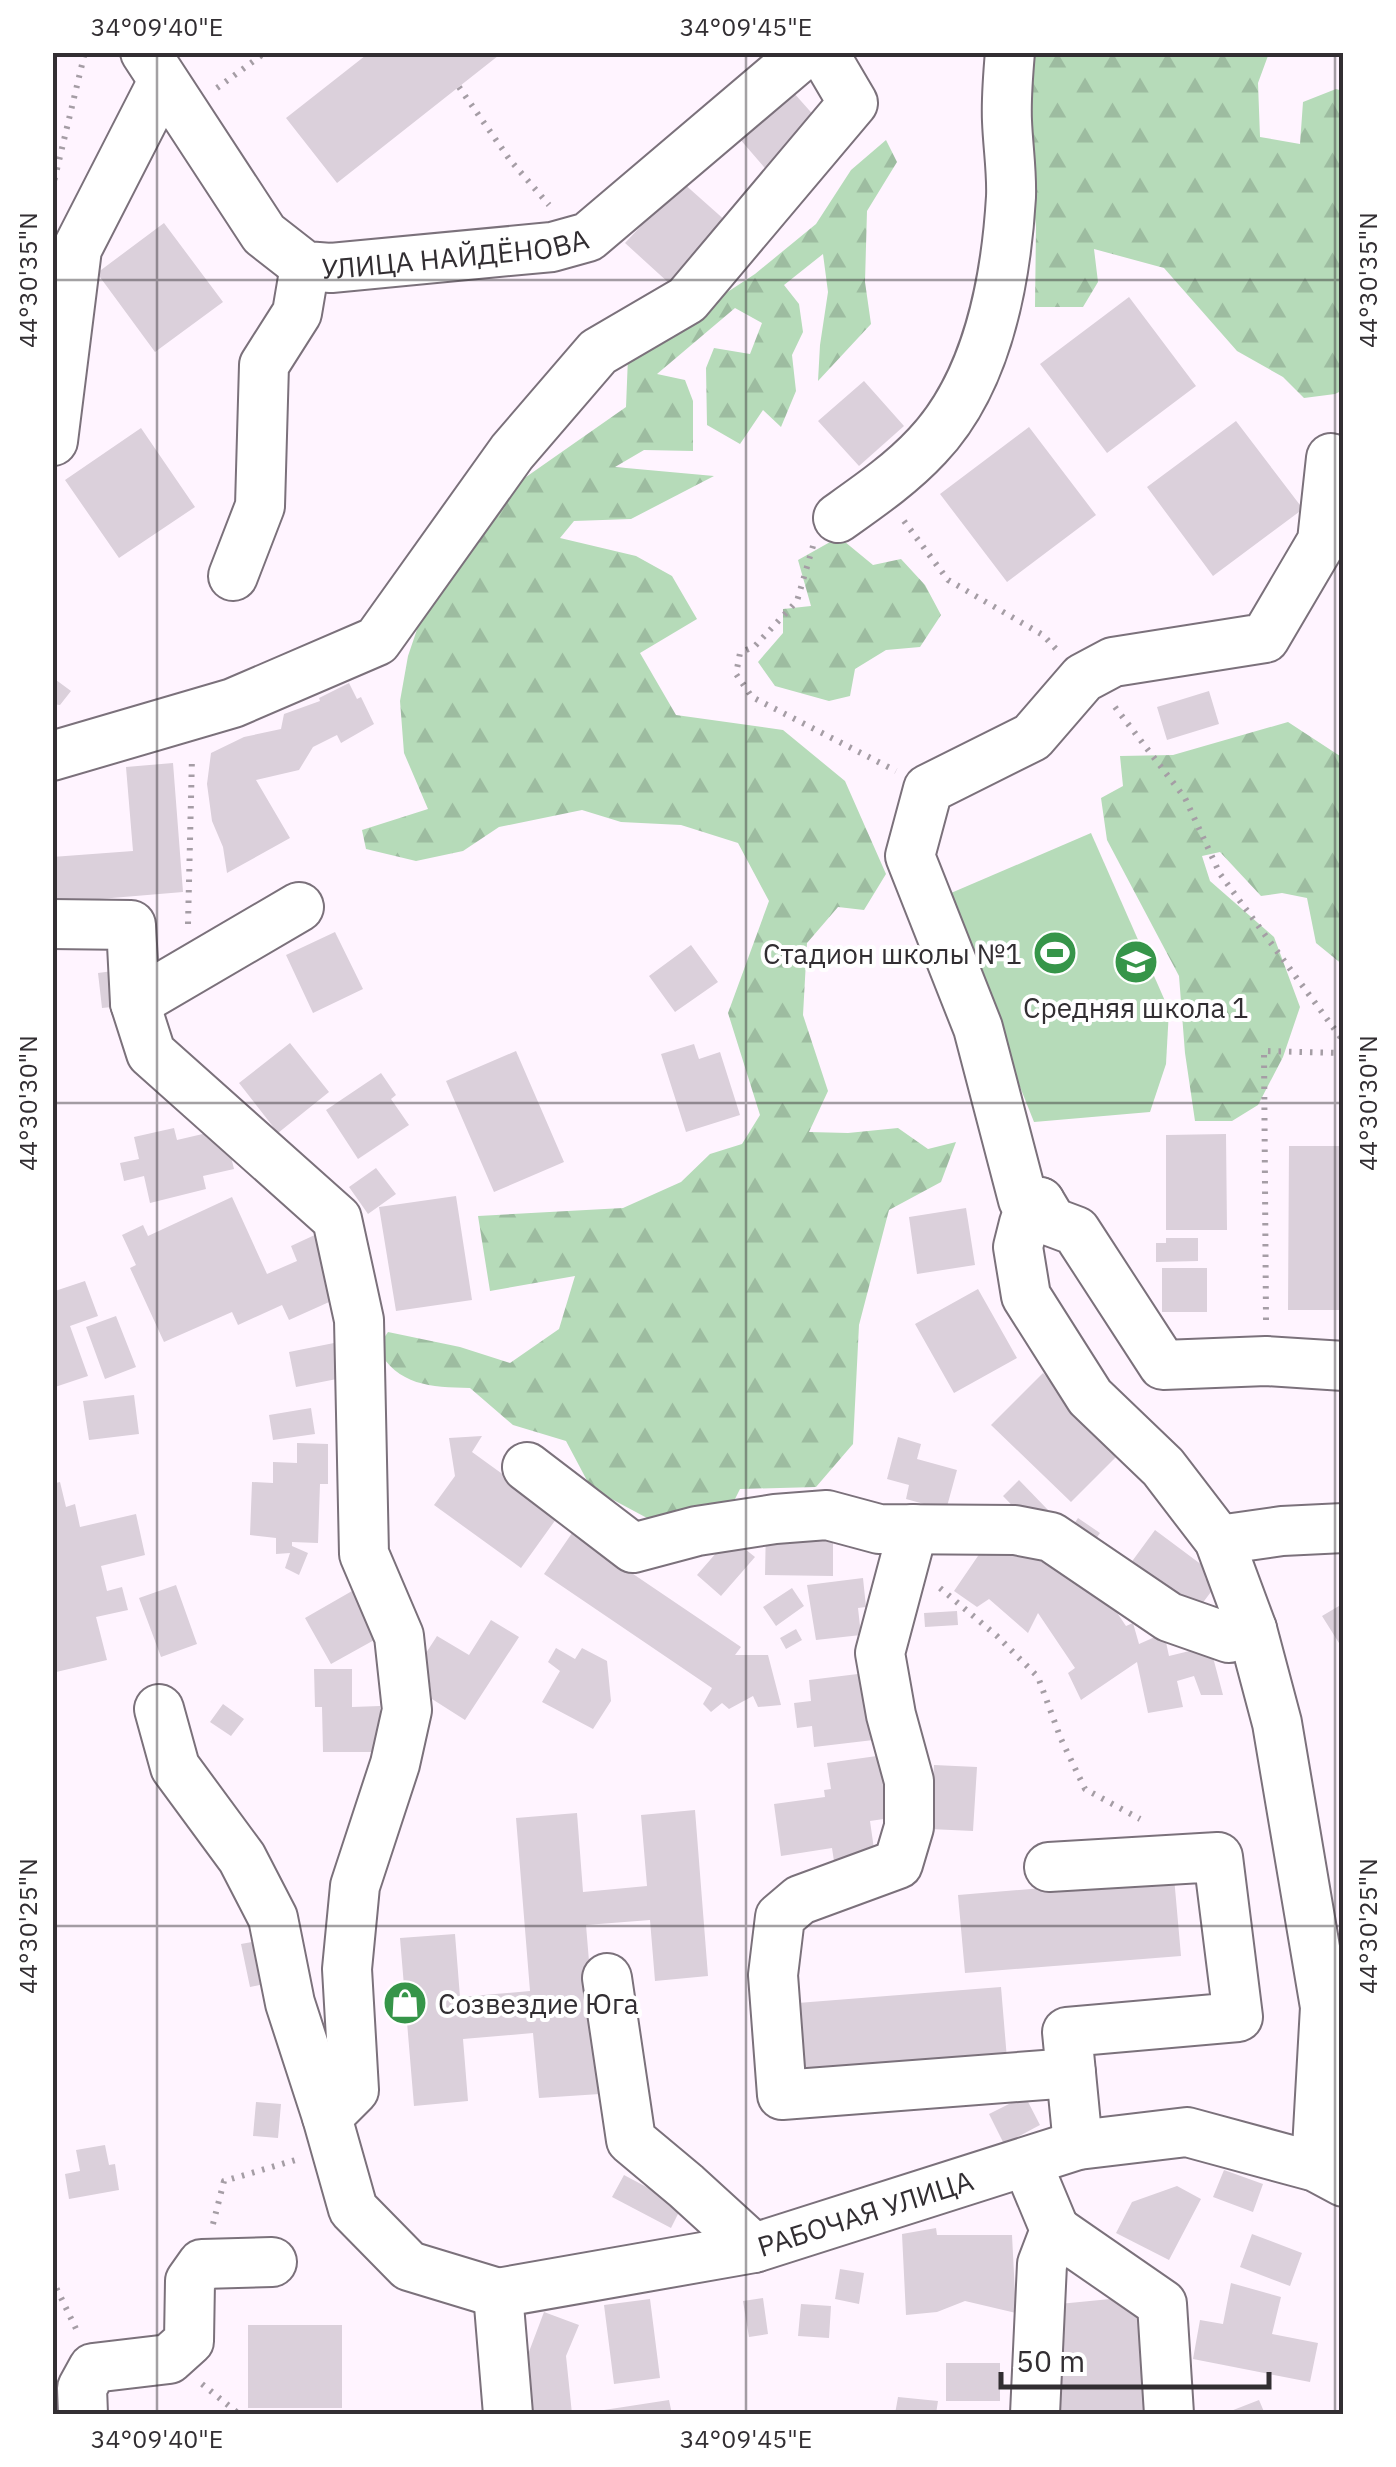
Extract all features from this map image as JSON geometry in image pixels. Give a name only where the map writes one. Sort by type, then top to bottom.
[{"type":"street","name":"УЛИЦА НАЙДЁНОВА","points":[[164,82],[264,234],[305,266],[331,268],[552,248],[588,237],[806,52]]},
{"type":"street","points":[[52,756],[233,703],[377,642],[512,452],[598,352],[687,300],[852,104],[822,52]]},
{"type":"street","points":[[838,518],[929,444],[972,378],[986,343],[1011,198],[1007,124],[1010,52]]},
{"type":"street","points":[[53,440],[78,249],[164,82]]},
{"type":"street","points":[[233,576],[260,506],[264,365],[297,312],[305,266]]},
{"type":"street","points":[[1040,1202],[1023,1200],[978,1028],[910,856],[928,789],[1032,738],[1083,678],[1114,662],[1265,638],[1322,541],[1331,458]]},
{"type":"street","points":[[134,984],[299,907]]},
{"type":"street","points":[[52,924],[131,925],[134,984],[151,1053],[338,1219],[360,1320],[364,1554],[399,1636],[406,1710],[395,1764],[355,1886],[347,1969],[354,2090],[332,2132]]},
{"type":"street","points":[[1040,1202],[1052,1222],[1076,1231],[1162,1365],[1266,1361],[1344,1366]]},
{"type":"street","points":[[1040,1202],[1024,1223],[1018,1247],[1026,1296],[1090,1397],[1163,1467],[1219,1540],[1252,1629],[1278,1723],[1325,2007],[1330,2174]]},
{"type":"street","points":[[527,1468],[633,1548],[698,1532],[810,1516],[827,1516],[879,1529],[908,1545],[1016,1530],[1051,1537],[1169,1617],[1229,1638],[1252,1629]]},
{"type":"street","points":[[1219,1540],[1344,1528]]},
{"type":"street","points":[[908,1545],[880,1654],[909,1781],[908,1826],[898,1864],[800,1900],[780,1916],[773,1975],[782,2095],[1071,2073]]},
{"type":"street","points":[[159,1709],[175,1767],[242,1858],[273,1918],[290,2002],[353,2209],[409,2266],[498,2293],[508,2414]]},
{"type":"street","points":[[1049,1868],[1218,1857],[1238,2017],[1067,2032],[1078,2145]]},
{"type":"street","points":[[607,1978],[631,2140],[754,2248]]},
{"type":"street","name":"РАБОЧАЯ УЛИЦА","points":[[498,2293],[754,2248],[1078,2145],[1187,2132],[1330,2174]]},
{"type":"street","points":[[1027,2163],[1055,2230],[1162,2304],[1169,2414]]},
{"type":"street","points":[[1035,2414],[1042,2264],[1055,2230]]},
{"type":"street","points":[[83,2414],[82,2388],[93,2368],[171,2359],[188,2342],[190,2281],[202,2264],[272,2262]]},
{"type":"path","points":[[52,190],[84,52]]},
{"type":"path","points":[[164,82],[266,52]]},
{"type":"path","points":[[459,87],[510,160],[546,202],[588,237]]},
{"type":"path","points":[[838,518],[813,546],[798,600],[755,646],[740,653],[736,674],[752,696],[928,789]]},
{"type":"path","points":[[134,984],[187,941],[194,714]]},
{"type":"path","points":[[1220,874],[1344,1042]]},
{"type":"path","points":[[1266,1361],[1264,1052],[1344,1052]]},
{"type":"path","points":[[908,1545],[1038,1677],[1061,1740],[1085,1788],[1200,1858]]},
{"type":"path","points":[[202,2264],[224,2181],[332,2132]]},
{"type":"path","points":[[52,2279],[93,2368]]},
{"type":"green space","points":[[1027,52],[1269,53],[1258,83],[1260,137],[1300,144],[1303,102],[1336,89],[1343,91],[1343,390],[1304,398],[1283,377],[1237,351],[1164,268],[1094,249],[1098,282],[1083,307],[1035,307],[1036,227],[1024,113]]},
{"type":"green space","points":[[886,140],[897,162],[867,211],[865,282],[871,324],[818,381],[828,292],[823,254],[784,285],[799,304],[803,332],[792,355],[796,391],[781,427],[763,410],[740,444],[707,425],[706,368],[714,348],[750,354],[762,323],[735,308],[657,374],[685,380],[693,401],[693,451],[644,450],[615,467],[714,476],[631,519],[574,521],[560,538],[636,556],[672,576],[697,619],[640,653],[676,715],[783,730],[845,781],[886,874],[864,910],[838,907],[807,943],[803,1015],[828,1091],[809,1132],[898,1128],[928,1149],[956,1142],[941,1182],[889,1210],[859,1325],[853,1444],[816,1487],[740,1489],[728,1513],[647,1518],[591,1488],[566,1441],[513,1425],[470,1388],[429,1385],[405,1377],[385,1361],[377,1348],[388,1332],[460,1347],[510,1363],[559,1329],[575,1276],[490,1291],[478,1216],[623,1208],[681,1182],[710,1154],[742,1144],[760,1115],[728,1013],[769,901],[738,843],[681,825],[621,822],[582,810],[499,827],[463,851],[416,861],[366,849],[362,830],[428,809],[404,753],[400,701],[408,656],[428,597],[516,484],[626,407],[628,357],[755,274],[816,224],[851,170]]},
{"type":"green space","points":[[839,537],[873,565],[901,559],[925,585],[941,615],[920,647],[886,650],[855,669],[850,696],[829,701],[775,686],[758,662],[783,633],[783,609],[811,606],[798,560]]},
{"type":"green space","points":[[1288,722],[1343,758],[1343,965],[1316,943],[1307,898],[1282,893],[1261,896],[1220,852],[1202,856],[1210,881],[1274,937],[1300,1007],[1283,1057],[1258,1105],[1232,1121],[1195,1121],[1179,976],[1107,840],[1101,798],[1123,786],[1120,756],[1173,755]]},
{"type":"green space","name":"Стадион школы №1","points":[[1091,833],[1169,1010],[1166,1064],[1150,1112],[1034,1122],[944,896]]},
{"type":"building","points":[[370,52],[503,52],[337,183],[286,118]]},
{"type":"building","points":[[793,92],[825,128],[770,174],[739,138]]},
{"type":"building","points":[[682,182],[727,222],[670,284],[625,243]]},
{"type":"building","points":[[164,223],[223,302],[155,352],[97,273]]},
{"type":"building","points":[[1129,297],[1196,386],[1107,453],[1040,364]]},
{"type":"building","points":[[864,381],[904,426],[859,466],[818,421]]},
{"type":"building","points":[[1236,421],[1303,509],[1213,576],[1147,487]]},
{"type":"building","points":[[1029,427],[1096,515],[1007,582],[940,494]]},
{"type":"building","points":[[141,428],[195,507],[119,558],[65,480]]},
{"type":"building","points":[[52,677],[71,691],[60,705],[52,704]]},
{"type":"building","points":[[349,683],[374,724],[341,743],[337,735],[313,747],[299,770],[256,780],[290,838],[227,873],[223,847],[212,821],[207,784],[211,753],[244,737],[281,729],[284,714],[320,701],[319,698]]},
{"type":"building","points":[[1209,691],[1219,724],[1167,740],[1157,707]]},
{"type":"building","points":[[173,763],[183,892],[52,903],[52,857],[133,851],[126,767]]},
{"type":"building","points":[[335,932],[363,989],[313,1013],[286,955]]},
{"type":"building","points":[[691,945],[718,982],[675,1012],[649,976]]},
{"type":"building","points":[[128,969],[132,1005],[102,1008],[98,973]]},
{"type":"building","points":[[290,1043],[329,1092],[278,1133],[239,1083]]},
{"type":"building","points":[[694,1044],[699,1059],[720,1052],[740,1115],[686,1132],[661,1054]]},
{"type":"building","points":[[516,1051],[564,1162],[494,1192],[446,1081]]},
{"type":"building","points":[[381,1073],[396,1095],[391,1099],[409,1125],[358,1159],[326,1110]]},
{"type":"building","points":[[174,1128],[177,1140],[224,1129],[234,1169],[203,1176],[206,1189],[150,1203],[144,1176],[124,1181],[120,1163],[139,1159],[134,1137]]},
{"type":"building","points":[[1226,1134],[1227,1230],[1166,1230],[1166,1135]]},
{"type":"building","points":[[1289,1146],[1344,1146],[1344,1310],[1288,1310]]},
{"type":"building","points":[[376,1168],[396,1194],[368,1214],[349,1187]]},
{"type":"building","points":[[456,1196],[472,1300],[396,1311],[379,1207]]},
{"type":"building","points":[[232,1197],[267,1274],[297,1261],[291,1246],[319,1233],[347,1294],[289,1320],[282,1305],[238,1325],[232,1312],[164,1342],[130,1268],[136,1265],[122,1235],[143,1225],[148,1236]]},
{"type":"building","points":[[966,1208],[975,1265],[917,1274],[909,1217]]},
{"type":"building","points":[[1166,1238],[1198,1238],[1198,1261],[1156,1262],[1156,1243],[1166,1243]]},
{"type":"building","points":[[1162,1268],[1207,1268],[1207,1312],[1162,1312]]},
{"type":"building","points":[[85,1281],[98,1316],[70,1326],[88,1376],[52,1388],[52,1292]]},
{"type":"building","points":[[978,1289],[1017,1358],[954,1393],[915,1324]]},
{"type":"building","points":[[116,1316],[136,1367],[105,1379],[86,1327]]},
{"type":"building","points":[[339,1342],[347,1377],[296,1387],[289,1352]]},
{"type":"building","points":[[1043,1373],[1122,1451],[1071,1502],[991,1425]]},
{"type":"building","points":[[134,1395],[139,1434],[89,1440],[83,1401]]},
{"type":"building","points":[[311,1408],[315,1434],[273,1440],[269,1415]]},
{"type":"building","points":[[482,1436],[472,1452],[559,1515],[521,1568],[434,1505],[455,1476],[449,1438]]},
{"type":"building","points":[[898,1437],[921,1444],[917,1459],[957,1470],[946,1510],[906,1499],[909,1485],[887,1479]]},
{"type":"building","points":[[297,1443],[328,1444],[328,1484],[320,1484],[318,1543],[292,1542],[292,1546],[308,1553],[299,1575],[285,1568],[290,1553],[276,1554],[276,1538],[250,1535],[252,1482],[273,1483],[273,1462],[297,1463]]},
{"type":"building","points":[[1019,1480],[1048,1510],[1032,1526],[1003,1496]]},
{"type":"building","points":[[60,1482],[66,1507],[75,1504],[80,1527],[136,1514],[145,1555],[101,1566],[107,1591],[122,1587],[128,1610],[96,1617],[107,1660],[52,1673],[52,1484]]},
{"type":"building","points":[[583,1517],[608,1557],[741,1647],[735,1655],[768,1655],[781,1705],[758,1707],[753,1696],[729,1709],[722,1703],[711,1712],[703,1704],[712,1688],[544,1574]]},
{"type":"building","points":[[1078,1518],[1100,1533],[1085,1555],[1063,1540]]},
{"type":"building","points":[[766,1525],[833,1525],[833,1576],[765,1575]]},
{"type":"building","points":[[1155,1530],[1210,1571],[1205,1578],[1216,1585],[1199,1608],[1171,1588],[1168,1594],[1122,1575]]},
{"type":"building","points":[[993,1534],[1026,1557],[1045,1540],[1097,1583],[1126,1626],[1133,1623],[1139,1644],[1164,1633],[1169,1656],[1210,1646],[1223,1695],[1201,1695],[1194,1676],[1177,1681],[1183,1707],[1148,1713],[1137,1662],[1081,1700],[1068,1673],[1075,1668],[1038,1613],[1028,1633],[989,1599],[977,1607],[954,1591]]},
{"type":"building","points":[[730,1537],[755,1557],[721,1596],[697,1575]]},
{"type":"building","points":[[863,1578],[866,1607],[858,1608],[861,1635],[816,1640],[807,1585]]},
{"type":"building","points":[[176,1585],[197,1644],[161,1657],[139,1598]]},
{"type":"building","points":[[359,1587],[385,1634],[331,1664],[305,1618]]},
{"type":"building","points":[[792,1588],[804,1606],[776,1626],[763,1607]]},
{"type":"building","points":[[1344,1603],[1344,1651],[1322,1616]]},
{"type":"building","points":[[957,1611],[958,1625],[925,1627],[924,1613]]},
{"type":"building","points":[[491,1620],[519,1637],[465,1720],[432,1699],[426,1653],[437,1636],[469,1655]]},
{"type":"building","points":[[796,1629],[802,1640],[786,1649],[780,1638]]},
{"type":"building","points":[[556,1648],[575,1659],[582,1648],[607,1661],[611,1701],[593,1729],[542,1702],[560,1671],[548,1662]]},
{"type":"building","points":[[314,1669],[352,1669],[352,1707],[380,1706],[380,1752],[323,1752],[322,1707],[315,1707]]},
{"type":"building","points":[[874,1672],[882,1739],[814,1747],[812,1726],[797,1728],[794,1703],[811,1701],[809,1680]]},
{"type":"building","points":[[223,1704],[244,1719],[231,1736],[210,1722]]},
{"type":"building","points":[[884,1755],[904,1816],[870,1821],[876,1863],[835,1868],[832,1848],[781,1856],[774,1804],[825,1797],[824,1790],[831,1789],[827,1763]]},
{"type":"building","points":[[934,1765],[977,1767],[973,1831],[930,1829]]},
{"type":"building","points":[[695,1810],[708,1976],[655,1981],[650,1920],[586,1925],[600,2094],[539,2098],[533,2033],[463,2039],[468,2101],[414,2106],[400,1938],[455,1934],[460,1997],[530,1991],[516,1818],[577,1813],[583,1892],[647,1886],[641,1815]]},
{"type":"building","points":[[1174,1877],[1181,1956],[965,1973],[958,1895]]},
{"type":"building","points":[[269,1939],[278,1981],[250,1987],[241,1944]]},
{"type":"building","points":[[1001,1987],[1007,2059],[791,2076],[785,2004]]},
{"type":"building","points":[[1025,2096],[1040,2125],[1004,2144],[989,2114]]},
{"type":"building","points":[[256,2102],[281,2104],[278,2138],[253,2136]]},
{"type":"building","points":[[105,2145],[109,2165],[115,2164],[119,2190],[69,2199],[65,2174],[80,2171],[76,2150]]},
{"type":"building","points":[[1224,2170],[1263,2184],[1253,2212],[1213,2197]]},
{"type":"building","points":[[624,2175],[682,2206],[671,2228],[612,2197]]},
{"type":"building","points":[[1177,2186],[1201,2199],[1169,2260],[1116,2233],[1132,2202]]},
{"type":"building","points":[[936,2228],[937,2235],[1012,2235],[1016,2313],[965,2301],[937,2312],[906,2315],[902,2234]]},
{"type":"building","points":[[1252,2234],[1302,2253],[1290,2286],[1240,2267]]},
{"type":"building","points":[[840,2269],[864,2273],[859,2304],[835,2299]]},
{"type":"building","points":[[1231,2283],[1281,2297],[1272,2334],[1318,2343],[1310,2382],[1193,2359],[1200,2320],[1223,2324]]},
{"type":"building","points":[[1141,2296],[1152,2414],[1059,2414],[1049,2305]]},
{"type":"building","points":[[763,2298],[768,2334],[749,2337],[743,2301]]},
{"type":"building","points":[[650,2299],[660,2378],[614,2384],[604,2305]]},
{"type":"building","points":[[801,2304],[831,2306],[829,2338],[798,2336]]},
{"type":"building","points":[[544,2312],[579,2325],[566,2356],[572,2414],[528,2414],[524,2365]]},
{"type":"building","points":[[248,2325],[342,2325],[342,2408],[248,2408]]},
{"type":"building","points":[[946,2363],[1000,2363],[1000,2401],[946,2401]]},
{"type":"building","points":[[898,2397],[938,2401],[936,2414],[895,2414]]},
{"type":"building","points":[[669,2400],[672,2414],[605,2414],[604,2410]]},
{"type":"building","points":[[1259,2400],[1265,2414],[1223,2414]]},
{"type":"place","name":"Стадион школы №1","points":[[1055,953]]},
{"type":"place","name":"Средняя школа 1","points":[[1136,962]]},
{"type":"place","name":"Созвездие Юга","points":[[405,2003]]}]
